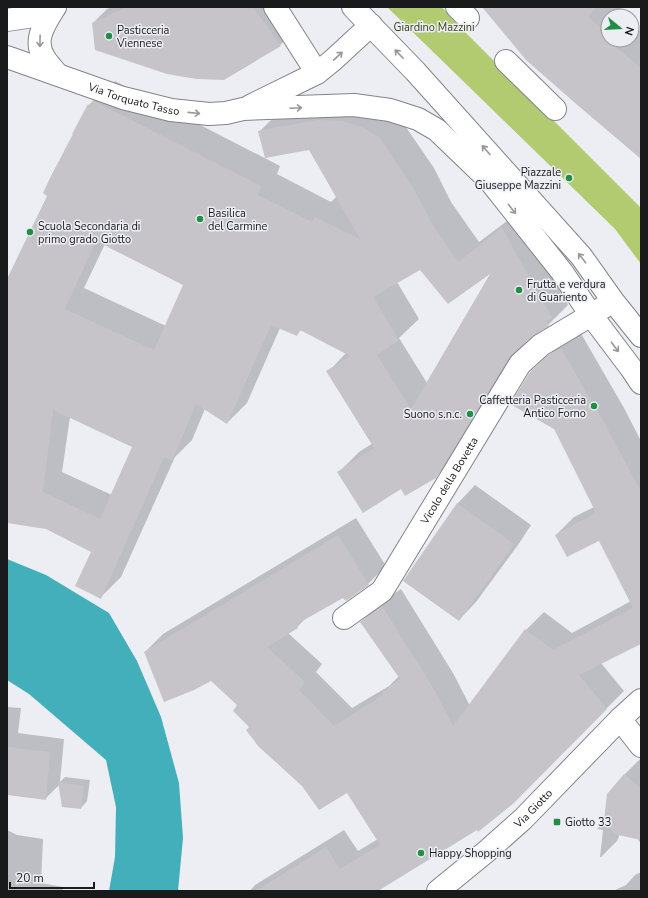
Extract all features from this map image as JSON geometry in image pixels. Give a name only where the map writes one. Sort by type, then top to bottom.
[{"type":"street","points":[[7,20],[34,16],[55,7]]},
{"type":"street","points":[[55,7],[44,24],[39,43],[44,59],[57,74]]},
{"type":"street","points":[[274,7],[316,73]]},
{"type":"street","points":[[353,7],[415,71],[581,256],[613,301],[641,336]]},
{"type":"street","name":"Via Torquato Tasso","points":[[243,109],[316,73],[332,61],[371,25]]},
{"type":"street","name":"Via Torquato Tasso","points":[[7,57],[123,98],[171,110],[209,114],[226,113],[243,109],[354,105],[390,110],[418,119],[437,130],[490,181],[562,272],[592,315]]},
{"type":"street","points":[[506,60],[555,109]]},
{"type":"street","name":"Vicolo della Bovetta","points":[[344,618],[382,591],[520,364],[541,345],[613,301]]},
{"type":"street","points":[[592,315],[641,383]]},
{"type":"street","name":"Via Giotto","points":[[442,890],[523,819],[620,719],[641,700]]},
{"type":"street","points":[[620,719],[641,746]]},
{"type":"green space","name":"Giardino Mazzini","points":[[387,7],[442,7],[451,18],[641,208],[641,264],[615,229]]},
{"type":"water","points":[[7,559],[46,575],[109,613],[137,661],[161,717],[179,783],[183,838],[178,891],[109,891],[115,857],[116,807],[106,760],[29,694],[7,680]]},
{"type":"building","points":[[126,7],[253,7],[281,46],[224,80],[196,79],[167,74],[95,50],[92,23]]},
{"type":"building","points":[[482,7],[597,7],[588,17],[600,27],[600,48],[617,48],[641,68],[641,159],[575,103],[526,60]]},
{"type":"building","points":[[94,101],[261,186],[258,195],[312,222],[315,217],[360,239],[309,150],[265,158],[258,131],[318,120],[342,121],[362,127],[379,137],[414,189],[431,222],[458,262],[502,228],[552,318],[546,321],[549,326],[533,336],[509,357],[436,478],[405,496],[401,489],[363,513],[337,472],[374,448],[326,371],[350,356],[300,330],[297,336],[271,325],[227,424],[196,404],[172,461],[164,457],[101,599],[75,586],[91,552],[46,529],[7,523],[7,279],[47,196],[43,193],[51,176],[88,104],[91,106]],"holes":[[[96,241],[183,285],[154,350],[65,309]],[[420,270],[448,304],[490,274],[411,409],[377,355],[399,340],[373,297]],[[53,410],[132,447],[100,519],[43,492]]]},
{"type":"building","points":[[561,348],[607,428],[641,492],[641,644],[579,675],[607,709],[514,803],[478,832],[477,830],[378,891],[256,891],[326,847],[340,869],[380,845],[347,793],[319,810],[302,786],[258,746],[246,730],[249,727],[233,711],[237,705],[211,681],[194,690],[164,702],[144,652],[338,535],[369,585],[346,601],[343,598],[297,624],[298,628],[267,647],[305,682],[299,690],[334,726],[383,695],[382,692],[400,679],[360,622],[382,606],[435,691],[453,726],[525,629],[553,650],[633,608],[599,541],[567,557],[555,535],[596,513],[554,429],[510,404],[530,372],[548,355]]},
{"type":"building","points":[[457,503],[514,544],[459,621],[403,581]]},
{"type":"building","points":[[7,747],[50,752],[46,800],[7,795]]},
{"type":"building","points":[[624,774],[641,789],[641,840],[614,834],[604,820],[607,794]]},
{"type":"building","points":[[58,782],[84,786],[81,809],[62,807]]},
{"type":"place","name":"Pasticceria Viennese","points":[[109,36]]},
{"type":"place","name":"Piazzale Giuseppe Mazzini","points":[[569,178]]},
{"type":"place","name":"Basilica del Carmine","points":[[200,219]]},
{"type":"place","name":"Scuola Secondaria di primo grado Giotto","points":[[30,232]]},
{"type":"place","name":"Frutta e verdura di Guariento","points":[[519,290]]},
{"type":"place","name":"Caffetteria Pasticceria Antico Forno","points":[[594,406]]},
{"type":"place","name":"Suono s.n.c.","points":[[470,414]]},
{"type":"place","name":"Giotto 33","points":[[557,822]]},
{"type":"place","name":"Happy Shopping","points":[[421,853]]}]
